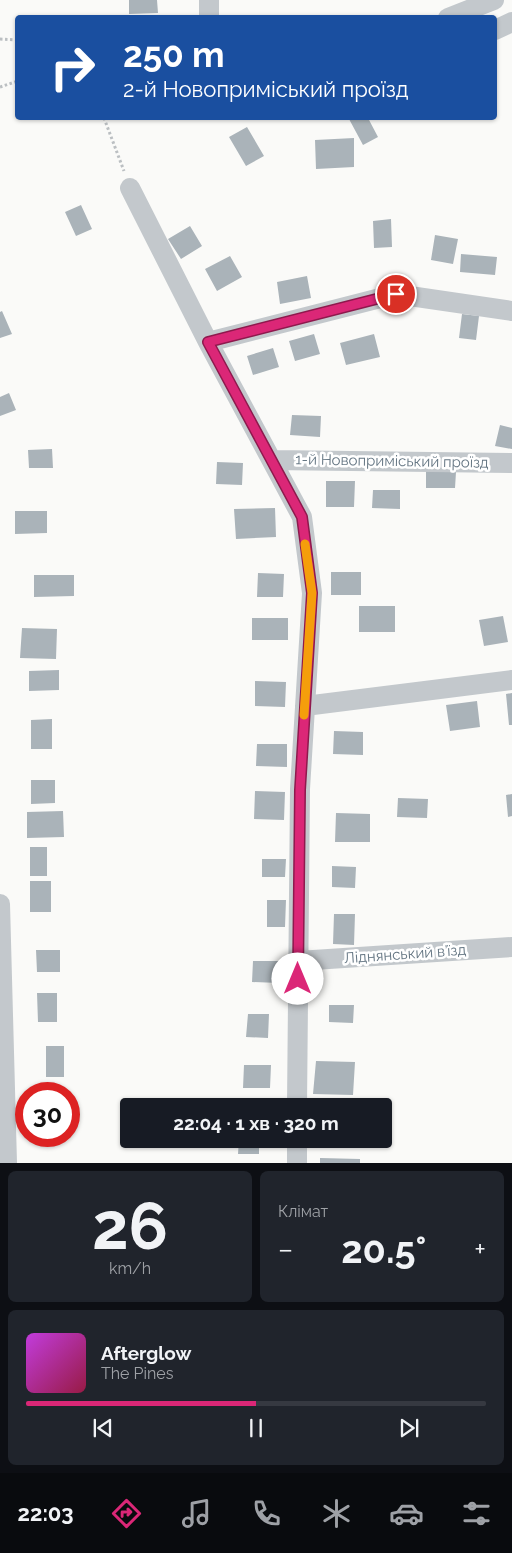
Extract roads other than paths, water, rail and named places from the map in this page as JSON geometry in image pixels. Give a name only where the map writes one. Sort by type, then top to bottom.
[{"type":"street","points":[[209,0],[209,15]]},
{"type":"street","points":[[456,15],[494,0]]},
{"type":"street","points":[[497,29],[512,22]]},
{"type":"street","points":[[130,188],[208,342],[302,517],[312,593],[300,790],[297,1098]]},
{"type":"street","points":[[208,342],[396,294],[512,311]]},
{"type":"street","name":"1-й Новоприміський проїзд","points":[[272,460],[512,463]]},
{"type":"street","points":[[305,706],[512,680]]},
{"type":"street","points":[[0,904],[7,1163]]},
{"type":"street","name":"Ліднянський в’їзд","points":[[298,961],[512,948]]},
{"type":"street","points":[[297,1148],[297,1163]]}]
